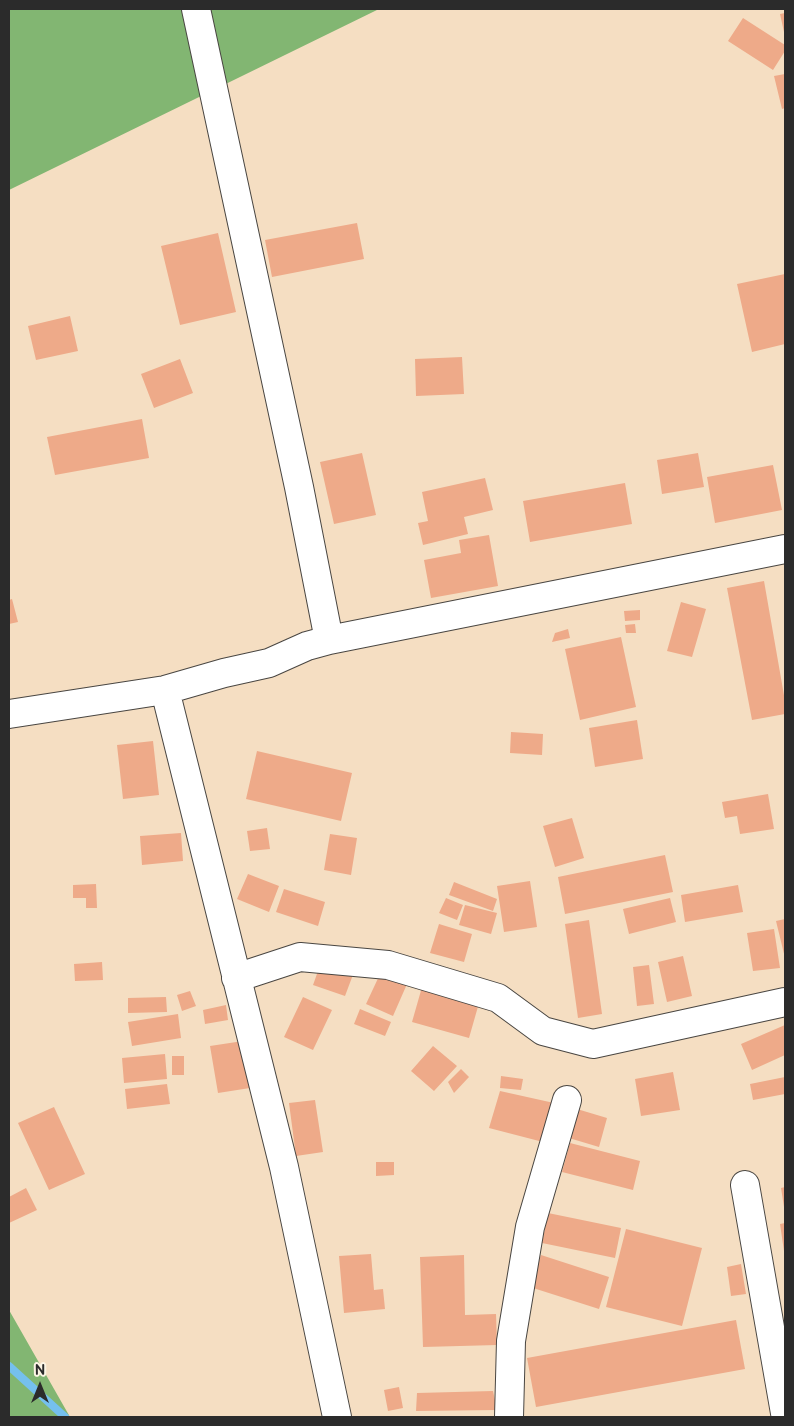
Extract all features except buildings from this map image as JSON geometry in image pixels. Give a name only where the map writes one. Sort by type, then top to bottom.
[{"type":"street","points":[[196,9],[299,487],[329,640]]},
{"type":"street","points":[[9,714],[165,690],[224,673],[270,663],[307,646],[329,640],[785,549]]},
{"type":"street","points":[[165,690],[284,1167],[338,1417]]},
{"type":"street","points":[[236,978],[300,957],[388,965],[498,998],[543,1031],[593,1044],[785,1002]]},
{"type":"street","points":[[509,1417],[511,1341],[530,1227],[566,1100]]},
{"type":"street","points":[[745,1185],[785,1413]]},
{"type":"green space","points":[[9,9],[379,9],[9,190]]},
{"type":"green space","points":[[9,1310],[70,1417],[9,1417]]},
{"type":"waterway","points":[[9,1366],[65,1417]]}]
